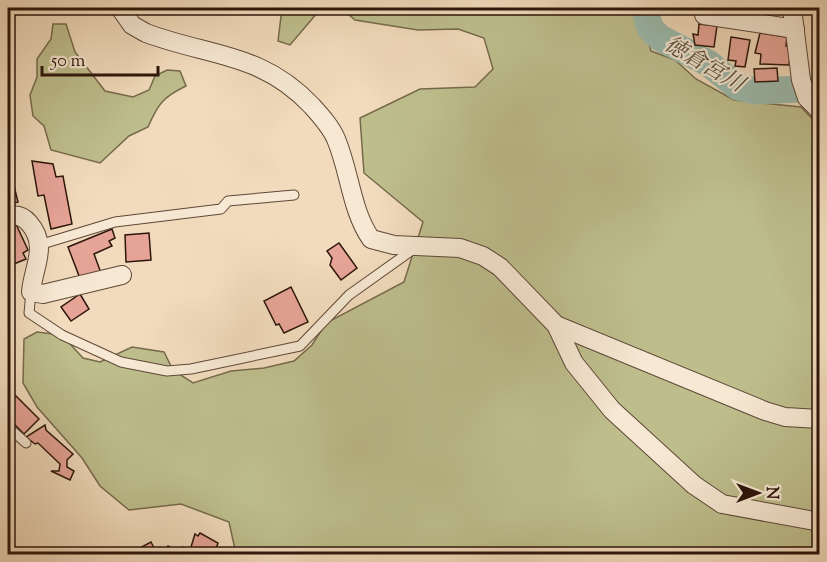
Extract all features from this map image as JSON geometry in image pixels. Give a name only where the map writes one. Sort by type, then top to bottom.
[{"type":"street","points":[[120,8],[132,25],[146,33],[242,59],[284,81],[303,97],[336,137],[348,172],[356,209],[371,239],[394,244],[460,248],[483,256],[500,267],[556,325],[574,363],[612,410],[694,485],[723,504],[819,522]]},
{"type":"street","points":[[792,8],[801,80],[807,98],[819,111]]},
{"type":"street","points":[[704,15],[795,29]]},
{"type":"street","points":[[8,216],[20,216],[28,222],[39,245],[40,254],[31,292],[43,294],[122,275]]},
{"type":"street","points":[[556,325],[765,411],[785,417],[819,419]]},
{"type":"lane","points":[[39,245],[115,222],[221,209],[228,201],[294,195]]},
{"type":"lane","points":[[31,292],[29,313],[62,335],[122,362],[166,371],[190,369],[300,346],[349,295],[420,245]]},
{"type":"lane","points":[[8,427],[26,442]]},
{"type":"green space","points":[[282,8],[638,8],[651,51],[675,60],[696,79],[734,100],[801,107],[819,126],[819,554],[236,554],[229,522],[181,504],[129,510],[100,486],[82,458],[37,407],[23,383],[24,339],[37,332],[62,335],[83,358],[100,362],[132,347],[164,352],[173,370],[193,383],[231,371],[264,368],[294,361],[312,345],[326,323],[404,282],[423,222],[364,173],[360,118],[420,89],[475,87],[493,69],[484,38],[458,29],[418,30],[355,20],[342,9],[318,12],[290,45],[278,41]]},
{"type":"green space","points":[[53,24],[66,24],[75,52],[105,91],[133,97],[149,90],[155,76],[167,70],[180,71],[186,86],[162,102],[148,127],[129,136],[100,163],[51,150],[44,126],[33,116],[30,95],[37,77],[37,59],[51,39]]},
{"type":"building","points":[[726,8],[763,8],[761,15]]},
{"type":"building","points":[[699,24],[717,26],[714,47],[695,45],[693,34],[698,35]]},
{"type":"building","points":[[760,33],[787,37],[786,46],[791,46],[789,65],[760,64],[761,54],[755,53]]},
{"type":"building","points":[[731,37],[750,40],[745,67],[735,66],[736,61],[728,60]]},
{"type":"building","points":[[777,68],[778,81],[755,82],[754,69]]},
{"type":"building","points":[[32,161],[53,164],[56,177],[63,176],[72,224],[51,229],[44,195],[38,196]]},
{"type":"building","points":[[8,162],[18,202],[8,205]]},
{"type":"building","points":[[15,222],[28,250],[23,253],[26,259],[14,264],[8,250],[8,225]]},
{"type":"building","points":[[112,229],[115,238],[109,241],[112,246],[94,254],[101,273],[81,281],[68,247]]},
{"type":"building","points":[[149,233],[151,260],[126,262],[125,235]]},
{"type":"building","points":[[339,243],[357,268],[341,280],[330,265],[332,258],[327,251]]},
{"type":"building","points":[[291,287],[308,322],[284,333],[279,324],[276,325],[264,301]]},
{"type":"building","points":[[80,294],[89,309],[71,321],[61,307]]},
{"type":"building","points":[[13,393],[39,419],[24,434],[13,423],[8,411],[11,403],[8,398]]},
{"type":"building","points":[[45,425],[46,430],[73,454],[67,460],[67,467],[74,471],[70,480],[51,471],[59,471],[60,464],[38,443],[35,444],[26,437]]},
{"type":"building","points":[[200,533],[218,543],[214,554],[200,553],[191,547],[195,534],[198,536]]},
{"type":"building","points":[[151,542],[157,554],[133,554],[132,552]]},
{"type":"building","points":[[168,546],[179,553],[183,547],[194,554],[163,554]]},
{"type":"waterway","name":"徳倉宮川","points":[[645,8],[650,28],[660,38],[708,63],[738,87],[756,91],[801,89],[820,94]]}]
